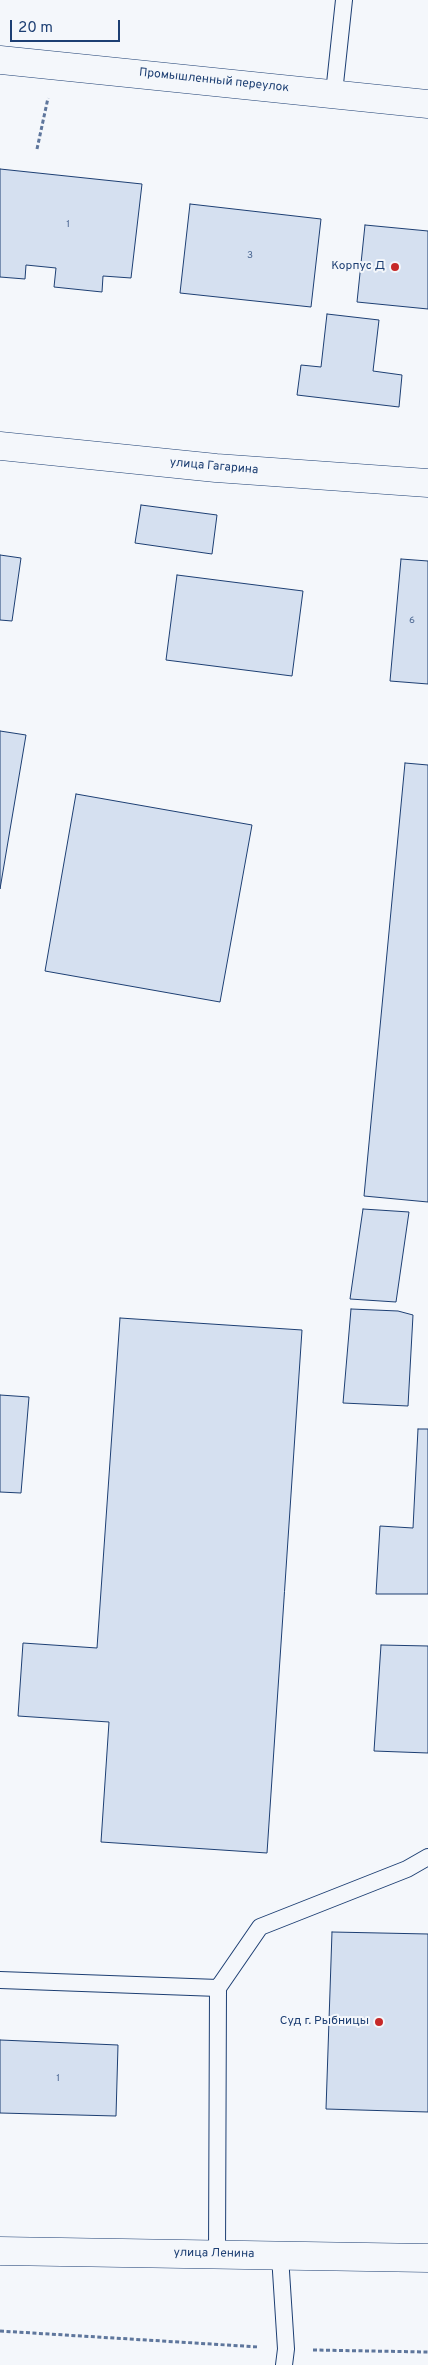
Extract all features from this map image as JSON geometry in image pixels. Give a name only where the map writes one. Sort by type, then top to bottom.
[{"type":"street","name":"Промышленный переулок","points":[[0,60],[428,104]]},
{"type":"street","name":"улица Гагарина","points":[[0,446],[216,468],[428,483]]},
{"type":"street","name":"улица Ленина","points":[[0,2251],[428,2258]]},
{"type":"lane","points":[[334,93],[344,0]]},
{"type":"lane","points":[[216,2254],[218,1988],[260,1927],[407,1869],[428,1857]]},
{"type":"lane","points":[[0,1980],[218,1988]]},
{"type":"lane","points":[[280,2256],[285,2357]]},
{"type":"path","points":[[37,149],[55,66]]},
{"type":"path","points":[[0,2330],[285,2357],[428,2352]]},
{"type":"building","points":[[0,169],[142,184],[131,278],[103,276],[102,292],[54,287],[56,268],[26,265],[25,279],[0,277]]},
{"type":"building","points":[[190,204],[321,219],[311,307],[180,293]]},
{"type":"building","name":"Корпус Д","points":[[365,225],[428,231],[428,309],[357,302]]},
{"type":"building","points":[[327,314],[379,320],[373,371],[402,375],[399,407],[297,395],[301,365],[321,367]]},
{"type":"building","points":[[141,505],[217,515],[212,554],[135,543]]},
{"type":"building","points":[[0,555],[21,558],[12,621],[0,620]]},
{"type":"building","points":[[401,559],[428,561],[428,684],[390,681]]},
{"type":"building","points":[[177,575],[303,591],[292,676],[166,660]]},
{"type":"building","points":[[0,731],[26,735],[0,889]]},
{"type":"building","points":[[405,763],[428,765],[428,1202],[364,1196]]},
{"type":"building","points":[[76,794],[252,825],[220,1002],[45,971]]},
{"type":"building","points":[[363,1209],[409,1212],[396,1302],[350,1299]]},
{"type":"building","points":[[351,1309],[398,1311],[413,1315],[408,1406],[343,1403]]},
{"type":"building","points":[[120,1318],[302,1330],[267,1853],[101,1842],[109,1722],[18,1716],[23,1643],[97,1648]]},
{"type":"building","points":[[0,1395],[29,1397],[21,1493],[0,1492]]},
{"type":"building","points":[[418,1429],[428,1429],[428,1594],[376,1594],[380,1526],[413,1528]]},
{"type":"building","points":[[381,1645],[428,1646],[428,1753],[374,1751]]},
{"type":"building","name":"Суд г. Рыбницы","points":[[332,1932],[428,1934],[428,2112],[326,2109]]},
{"type":"building","points":[[0,2040],[118,2045],[116,2116],[0,2113]]},
{"type":"place","name":"Корпус Д","points":[[395,267]]},
{"type":"place","name":"Суд г. Рыбницы","points":[[379,2022]]}]
